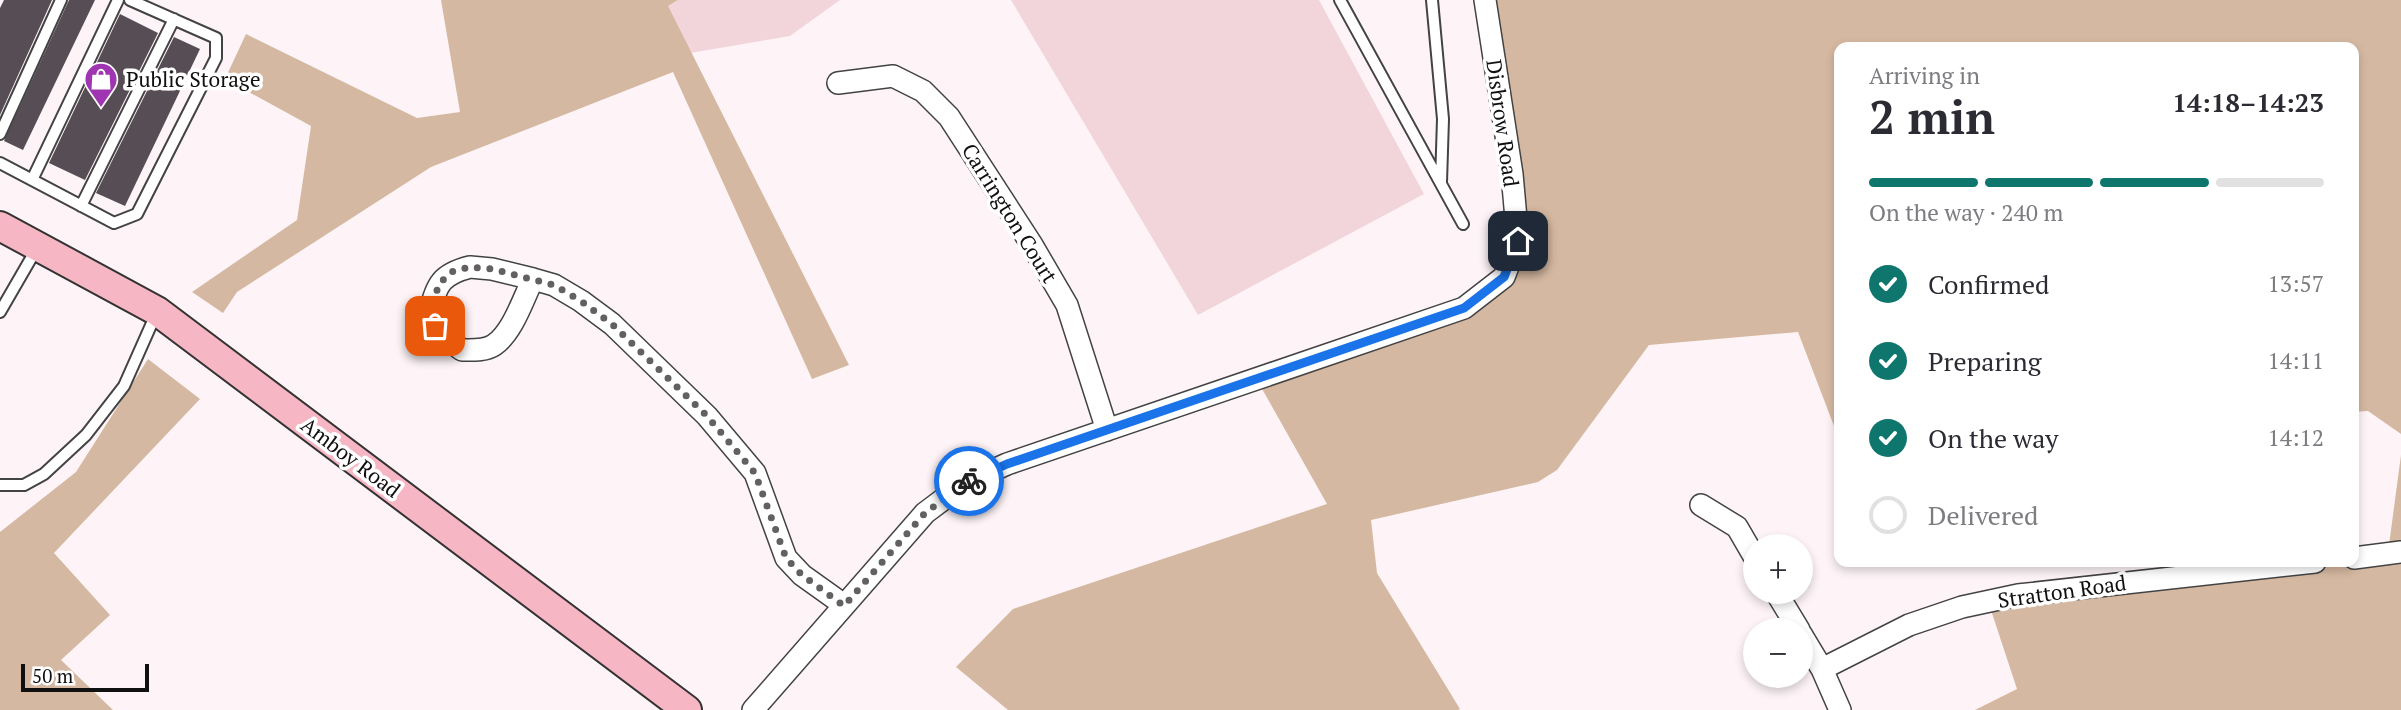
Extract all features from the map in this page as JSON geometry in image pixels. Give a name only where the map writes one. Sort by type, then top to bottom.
[{"type":"street","name":"Disbrow Road","points":[[752,710],[925,513],[965,483],[1007,464],[1464,308],[1504,277],[1518,241],[1512,174],[1485,0]]},
{"type":"street","name":"Carrington Court","points":[[838,83],[893,76],[923,91],[949,117],[1032,245],[1067,305],[1107,430]]},
{"type":"street","name":"Amboy Road","points":[[0,226],[158,312],[687,710]]},
{"type":"street","points":[[533,279],[507,330],[495,345],[462,351],[452,345],[435,326],[430,312],[433,295],[451,272],[481,267],[533,279],[554,285],[581,301],[612,324],[707,416],[755,473],[786,558],[802,575],[844,606]]},
{"type":"street","points":[[1701,505],[1737,527],[1743,537]]},
{"type":"street","points":[[2359,557],[2401,552]]},
{"type":"street","name":"Stratton Road","points":[[1822,669],[1909,625],[1962,607],[2018,595],[2270,567]]},
{"type":"street","points":[[1813,654],[1840,710]]},
{"type":"lane","points":[[0,134],[61,0]]},
{"type":"lane","points":[[32,180],[118,0]]},
{"type":"lane","points":[[0,163],[114,223],[137,214],[216,58],[216,38],[130,0]]},
{"type":"lane","points":[[1340,0],[1463,224]]},
{"type":"lane","points":[[1432,0],[1443,119],[1441,184]]},
{"type":"lane","points":[[81,206],[174,19]]},
{"type":"lane","points":[[0,313],[38,246]]},
{"type":"lane","points":[[0,485],[24,485],[44,474],[86,435],[124,386],[158,312]]},
{"type":"shaded area","points":[[441,0],[678,0],[668,6],[849,365],[812,379],[673,72],[431,167],[237,292],[223,313],[192,292],[297,220],[311,126],[225,79],[246,34],[417,118],[460,112]]},
{"type":"shaded area","points":[[678,0],[840,0],[790,36],[690,53],[667,6]]},
{"type":"shaded area","points":[[1011,0],[1319,0],[1424,194],[1198,315]]},
{"type":"shaded area","points":[[1483,0],[2401,0],[2401,434],[2368,411],[2359,412],[2359,42],[1834,42],[1834,426],[1798,332],[1649,345],[1557,470],[1538,482],[1371,520],[1377,573],[1460,709],[1008,710],[956,667],[1013,609],[1327,504],[1257,380],[1500,283],[1511,213]]},
{"type":"shaded area","points":[[148,359],[200,399],[54,553],[110,615],[61,660],[113,710],[0,710],[0,532],[76,472]]},
{"type":"shaded area","points":[[2401,455],[2401,710],[1975,710],[2017,689],[1986,595],[2213,567],[2359,567],[2359,560],[2389,545]]},
{"type":"building","points":[[4,0],[52,0],[0,115],[0,8]]},
{"type":"building","points":[[69,0],[95,0],[23,150],[4,141]]},
{"type":"building","points":[[120,14],[158,33],[85,180],[49,163]]},
{"type":"building","points":[[174,37],[200,49],[125,206],[96,193]]},
{"type":"way so far","points":[[435,326],[430,312],[433,295],[439,284],[451,272],[470,267],[492,269],[554,285],[581,301],[612,324],[707,416],[755,473],[786,558],[802,575],[844,606],[925,513],[969,481]]},
{"type":"place","name":"Public Storage","points":[[101,109]]},
{"type":"route","points":[[969,481],[1007,464],[1464,308],[1504,277],[1518,241]]}]
